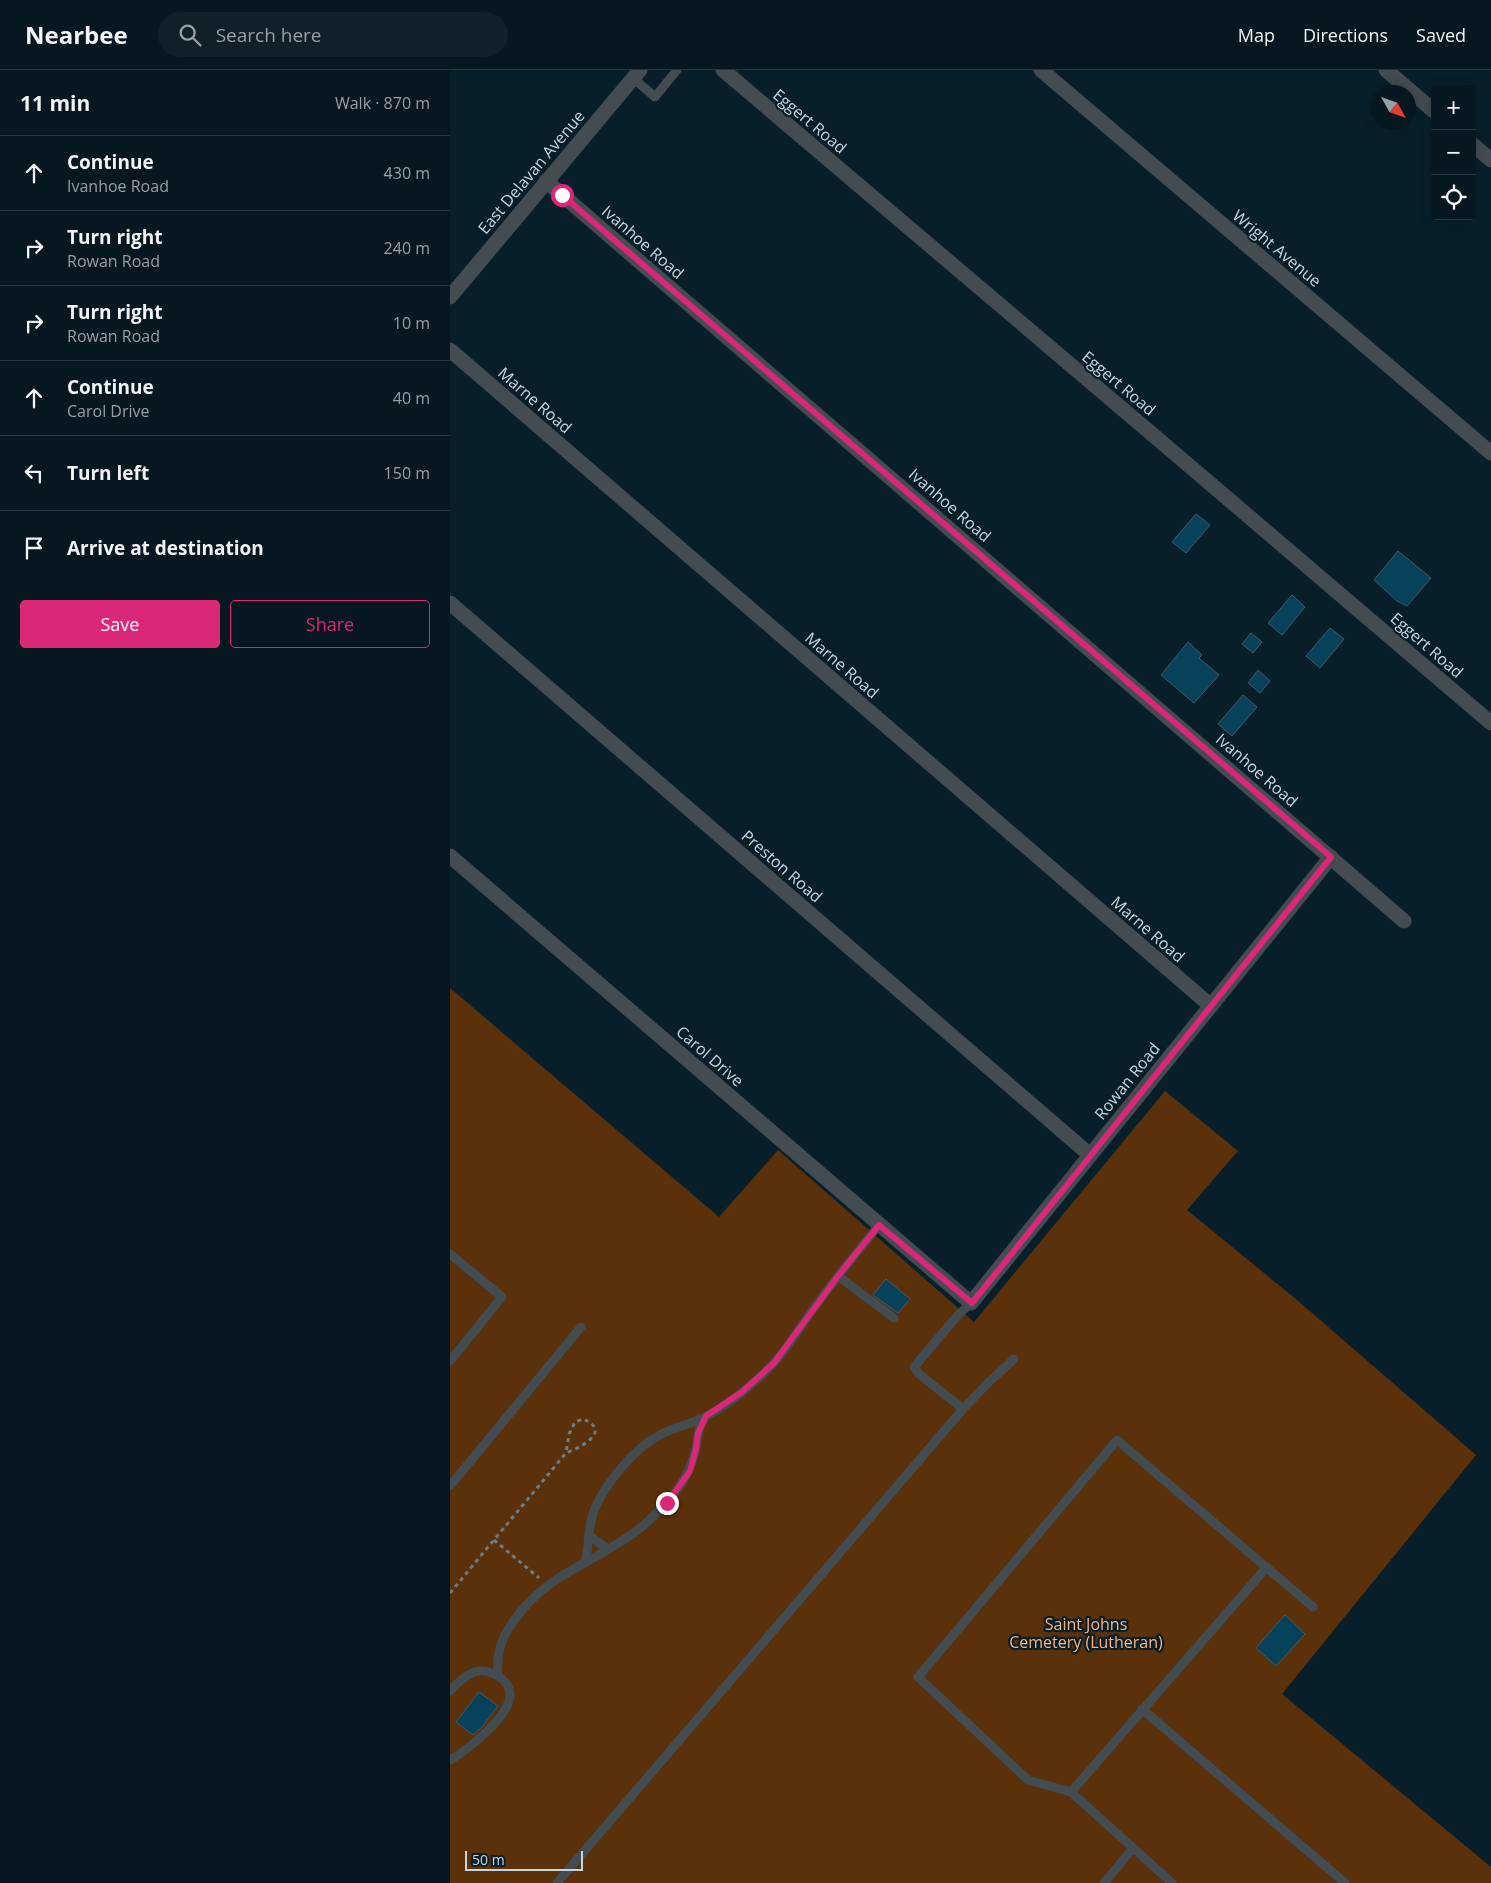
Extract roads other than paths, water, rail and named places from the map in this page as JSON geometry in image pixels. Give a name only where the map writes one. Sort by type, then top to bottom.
[{"type":"street","name":"Eggert Road","points":[[723,70],[964,276],[1230,499],[1491,723]]},
{"type":"street","name":"Wright Avenue","points":[[1041,70],[1491,453]]},
{"type":"street","points":[[1386,70],[1431,109]]},
{"type":"street","name":"East Delavan Avenue","points":[[450,297],[636,74]]},
{"type":"street","points":[[1476,147],[1491,160]]},
{"type":"street","name":"Ivanhoe Road","points":[[546,181],[1404,921]]},
{"type":"street","name":"Marne Road","points":[[450,350],[1211,1006]]},
{"type":"street","name":"Preston Road","points":[[450,603],[1090,1155]]},
{"type":"street","name":"Carol Drive","points":[[450,856],[972,1303]]},
{"type":"street","name":"Rowan Road","points":[[972,1303],[1331,857]]},
{"type":"lane","points":[[636,74],[655,97],[677,70]]},
{"type":"lane","points":[[585,1562],[591,1519],[595,1507],[621,1470],[652,1439],[706,1416],[742,1392],[764,1374],[879,1225]]},
{"type":"lane","points":[[450,1254],[502,1298],[450,1361]]},
{"type":"lane","points":[[838,1276],[894,1318]]},
{"type":"lane","points":[[963,1409],[919,1374],[914,1367],[958,1315],[972,1303]]},
{"type":"lane","points":[[450,1486],[581,1327]]},
{"type":"lane","points":[[557,1883],[963,1409],[1014,1359]]},
{"type":"lane","points":[[498,1676],[497,1657],[504,1636],[521,1610],[538,1592],[627,1538],[644,1526],[667,1503],[690,1471],[699,1427],[706,1416]]},
{"type":"lane","points":[[678,1428],[690,1434],[696,1440]]},
{"type":"lane","points":[[1172,1883],[1070,1792],[1028,1780],[918,1677],[1117,1440],[1314,1607]]},
{"type":"lane","points":[[590,1536],[608,1549]]},
{"type":"lane","points":[[1070,1792],[1266,1568]]},
{"type":"lane","points":[[450,1691],[460,1681],[476,1672],[485,1671],[498,1676],[509,1688],[510,1695],[507,1705],[484,1735],[450,1760]]},
{"type":"lane","points":[[1142,1710],[1345,1883]]},
{"type":"lane","points":[[1104,1883],[1133,1848]]},
{"type":"park label","name":"Saint Johns Cemetery (Lutheran)","points":[[1086,1633]]}]
